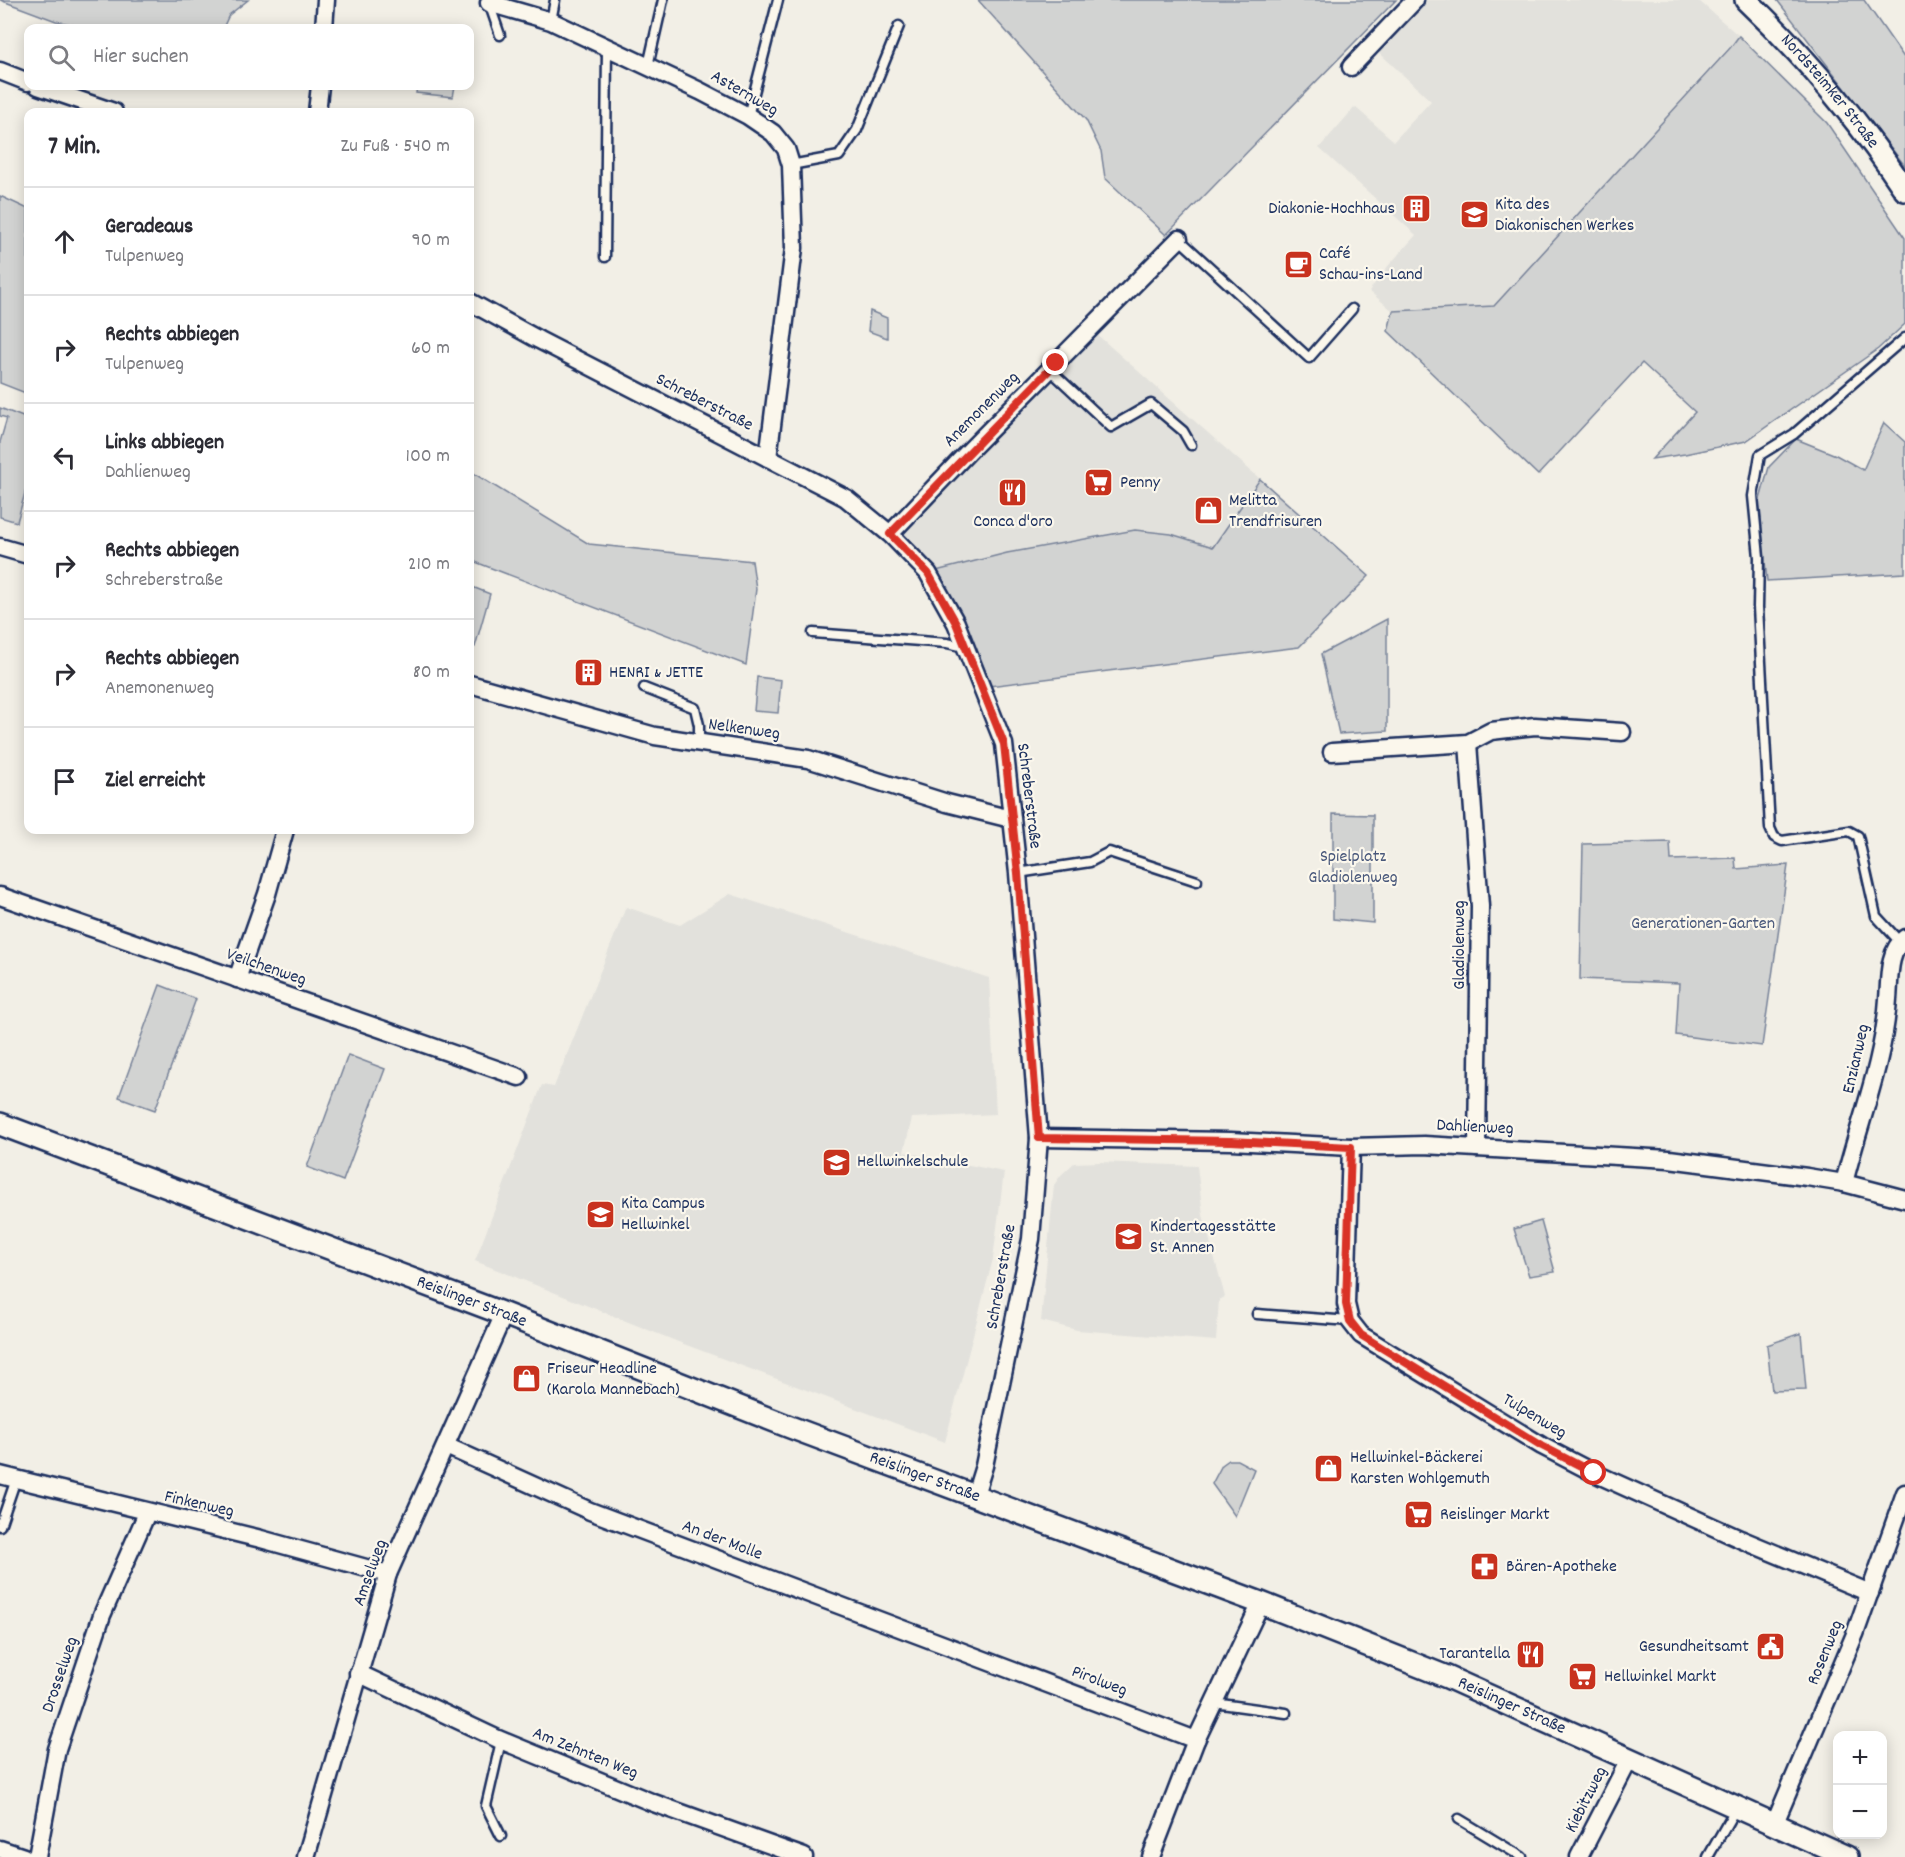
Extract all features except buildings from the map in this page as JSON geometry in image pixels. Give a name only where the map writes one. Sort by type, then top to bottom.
[{"type":"street","points":[[324,24],[326,0]]},
{"type":"street","points":[[1351,67],[1415,0]]},
{"type":"street","name":"Nordsteimker Straße","points":[[1746,0],[1775,27],[1832,91],[1905,190]]},
{"type":"street","name":"Asternweg","points":[[488,1],[551,21],[648,66],[748,116],[773,133],[786,149],[791,165],[794,248],[768,458]]},
{"type":"street","points":[[0,71],[24,80]]},
{"type":"street","points":[[50,90],[102,108]]},
{"type":"street","points":[[317,108],[320,90]]},
{"type":"street","name":"Anemonenweg","points":[[890,534],[1179,239]]},
{"type":"street","name":"Schreberstraße","points":[[474,304],[846,498],[890,534],[928,573],[956,623],[1004,744],[1018,873],[1039,1138],[1031,1239],[984,1466],[975,1495]]},
{"type":"street","points":[[0,547],[24,554]]},
{"type":"street","name":"Nelkenweg","points":[[474,685],[655,736],[808,759],[947,803],[1011,819]]},
{"type":"street","points":[[1332,752],[1468,743],[1491,731],[1535,726],[1623,732]]},
{"type":"street","name":"Gladiolenweg","points":[[1468,743],[1480,906],[1477,1148]]},
{"type":"street","points":[[237,979],[267,894],[284,834]]},
{"type":"street","name":"Veilchenweg","points":[[0,896],[519,1077]]},
{"type":"street","name":"Enzianweg","points":[[1844,1184],[1879,1063],[1887,1014],[1891,961],[1902,940]]},
{"type":"street","name":"Reislinger Straße","points":[[0,1124],[504,1314],[790,1427],[1261,1603],[1447,1677],[1836,1855]]},
{"type":"street","name":"Dahlienweg","points":[[1039,1138],[1231,1141],[1351,1147],[1424,1146],[1669,1159],[1844,1184],[1905,1199]]},
{"type":"street","points":[[1350,1321],[1346,1304],[1351,1147]]},
{"type":"street","name":"Amselweg","points":[[306,1857],[388,1574],[504,1314]]},
{"type":"street","name":"Tulpenweg","points":[[1350,1321],[1361,1335],[1542,1446],[1594,1473],[1711,1526],[1870,1593]]},
{"type":"street","name":"An der Molle","points":[[446,1446],[590,1511],[989,1660]]},
{"type":"street","name":"Finkenweg","points":[[8,1477],[147,1513],[261,1539],[388,1574]]},
{"type":"street","name":"Rosenweg","points":[[1774,1825],[1851,1645],[1905,1493]]},
{"type":"street","name":"Drosselweg","points":[[37,1857],[57,1749],[102,1615],[147,1513]]},
{"type":"street","points":[[1151,1857],[1196,1740],[1261,1603]]},
{"type":"street","name":"Pirolweg","points":[[989,1660],[1196,1740]]},
{"type":"street","name":"Am Zehnten Weg","points":[[358,1673],[501,1741],[651,1802],[804,1857]]},
{"type":"street","name":"Kiebitzweg","points":[[1580,1857],[1629,1760]]},
{"type":"street","points":[[0,1849],[24,1857]]},
{"type":"lane","points":[[551,21],[555,0]]},
{"type":"lane","points":[[648,66],[663,0]]},
{"type":"lane","points":[[748,116],[778,0]]},
{"type":"lane","points":[[488,1],[500,35]]},
{"type":"lane","points":[[791,165],[838,156],[857,130],[899,26]]},
{"type":"lane","points":[[605,257],[607,46]]},
{"type":"lane","points":[[1179,239],[1309,358],[1352,309]]},
{"type":"lane","points":[[1902,940],[1876,916],[1858,836],[1849,831],[1782,841],[1774,837],[1770,828],[1758,607],[1759,557],[1753,496],[1760,455],[1794,434],[1905,338]]},
{"type":"lane","points":[[1050,369],[1111,427],[1151,404],[1183,430],[1191,445]]},
{"type":"lane","points":[[813,633],[947,643],[965,647]]},
{"type":"lane","points":[[644,688],[695,708],[699,725],[699,743]]},
{"type":"lane","points":[[1018,873],[1090,862],[1109,852],[1197,881]]},
{"type":"lane","points":[[1257,1314],[1350,1321]]},
{"type":"lane","points":[[0,1526],[8,1477]]},
{"type":"lane","points":[[1214,1703],[1286,1713]]},
{"type":"lane","points":[[501,1741],[486,1806],[501,1836]]},
{"type":"lane","points":[[1707,1857],[1736,1808]]},
{"type":"lane","points":[[1459,1819],[1522,1857]]},
{"type":"shaded area","points":[[1422,0],[1698,0],[1739,36],[1494,306],[1393,311],[1369,291],[1416,235],[1319,148],[1355,107],[1394,141],[1431,101],[1374,48]]},
{"type":"shaded area","points":[[1094,332],[1260,479],[1213,548],[1066,543],[1007,553],[928,573],[890,534]]},
{"type":"shaded area","name":"Hellwinkelschule","points":[[730,894],[989,978],[996,1114],[912,1118],[904,1152],[1004,1172],[993,1259],[945,1442],[681,1343],[475,1261],[542,1085],[554,1087],[626,907],[680,925]]},
{"type":"shaded area","name":"Kindertagesstätte St. Annen","points":[[1074,1163],[1197,1166],[1203,1215],[1225,1297],[1219,1300],[1216,1341],[1077,1330],[1041,1321],[1054,1185]]},
{"type":"green space","points":[[0,0],[248,0],[229,15],[225,24],[70,24]]},
{"type":"green space","points":[[978,0],[1396,0],[1166,235],[1105,178],[1101,151],[1086,120]]},
{"type":"green space","points":[[1777,0],[1864,0],[1905,59],[1905,166]]},
{"type":"green space","points":[[1739,36],[1827,123],[1905,238],[1905,324],[1878,349],[1746,441],[1652,459],[1695,412],[1642,363],[1538,475],[1388,331],[1393,311],[1494,306]]},
{"type":"green space","points":[[416,90],[454,90],[453,97],[416,93]]},
{"type":"green space","points":[[0,196],[24,207],[24,392],[0,383]]},
{"type":"green space","points":[[870,311],[887,318],[887,338],[868,331]]},
{"type":"green space","points":[[0,408],[24,417],[24,497],[17,522],[0,517],[0,442],[7,418],[0,416]]},
{"type":"green space","points":[[1884,423],[1905,442],[1905,573],[1767,581],[1759,503],[1769,467],[1796,439],[1836,455],[1863,470]]},
{"type":"green space","points":[[474,473],[589,544],[752,561],[756,589],[746,665],[474,562]]},
{"type":"green space","points":[[1260,479],[1369,576],[1299,647],[981,687],[928,573],[1007,553],[1135,530],[1171,534],[1213,547]]},
{"type":"green space","points":[[474,588],[490,594],[474,647]]},
{"type":"green space","points":[[1387,619],[1387,731],[1339,734],[1321,654]]},
{"type":"green space","points":[[757,677],[781,680],[778,713],[754,711]]},
{"type":"green space","name":"Spielplatz Gladiolenweg","points":[[1333,814],[1373,815],[1373,923],[1333,919]]},
{"type":"green space","name":"Generationen-Garten","points":[[1670,842],[1671,860],[1735,858],[1736,869],[1788,865],[1762,1046],[1676,1035],[1679,983],[1580,979],[1583,844]]},
{"type":"green space","points":[[160,985],[196,999],[155,1110],[119,1097]]},
{"type":"green space","points":[[348,1055],[385,1069],[343,1181],[307,1167]]},
{"type":"green space","points":[[1541,1221],[1555,1272],[1529,1276],[1514,1229]]},
{"type":"green space","points":[[1801,1333],[1806,1390],[1772,1391],[1767,1345]]},
{"type":"green space","points":[[1229,1460],[1237,1460],[1254,1469],[1235,1516],[1212,1484],[1222,1465]]},
{"type":"place","name":"Diakonie-Hochhaus","points":[[1416,209]]},
{"type":"place","name":"Kita des Diakonischen Werkes","points":[[1474,215]]},
{"type":"place","name":"Café Schau-ins-Land","points":[[1298,264]]},
{"type":"place","name":"Penny","points":[[1099,483]]},
{"type":"place","name":"Conca d'oro","points":[[1013,493]]},
{"type":"place","name":"Melitta Trendfrisuren","points":[[1208,511]]},
{"type":"place","name":"HENRI & JETTE","points":[[588,673]]},
{"type":"place","name":"Hellwinkelschule","points":[[836,1162]]},
{"type":"place","name":"Kita Campus Hellwinkel","points":[[600,1214]]},
{"type":"place","name":"Kindertagesstätte St. Annen","points":[[1129,1237]]},
{"type":"place","name":"Friseur Headline (Karola Mannebach)","points":[[526,1379]]},
{"type":"place","name":"Hellwinkel-Bäckerei Karsten Wohlgemuth","points":[[1329,1468]]},
{"type":"place","name":"Reislinger Markt","points":[[1419,1515]]},
{"type":"place","name":"Bären-Apotheke","points":[[1485,1567]]},
{"type":"place","name":"Gesundheitsamt","points":[[1770,1647]]},
{"type":"place","name":"Tarantella","points":[[1531,1654]]},
{"type":"place","name":"Hellwinkel Markt","points":[[1583,1677]]},
{"type":"route","points":[[1056,363],[890,534],[928,573],[956,623],[1004,744],[1018,873],[1039,1138],[1231,1141],[1351,1147],[1346,1304],[1350,1321],[1361,1335],[1542,1446],[1594,1473]]}]
